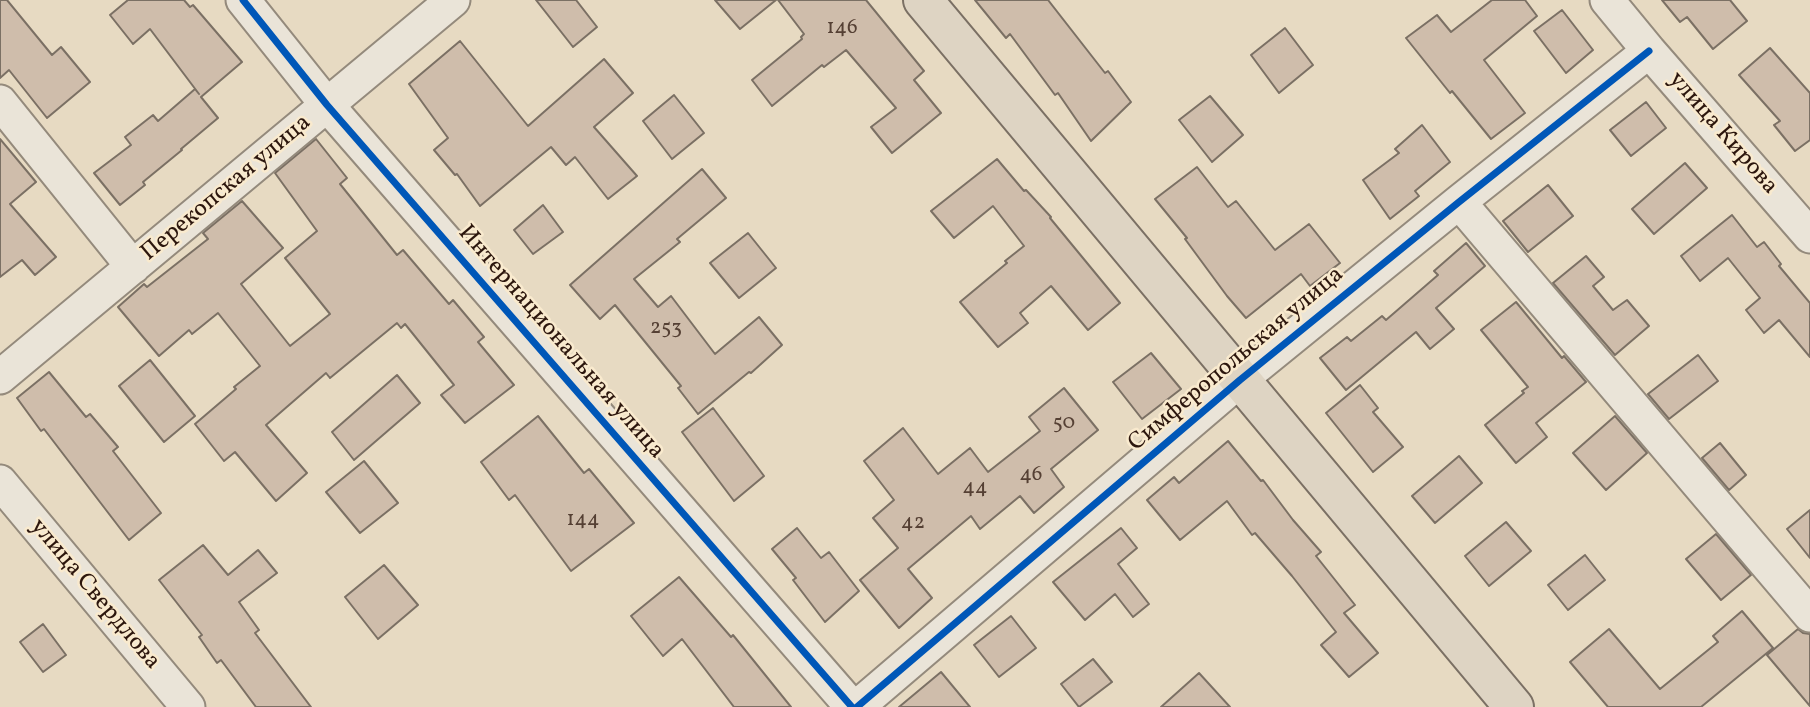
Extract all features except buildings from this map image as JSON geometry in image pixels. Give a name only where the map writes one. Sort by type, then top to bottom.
[{"type":"main road","points":[[923,0],[1514,707]]},
{"type":"street","name":"Интернациональная улица","points":[[243,0],[327,105],[854,707]]},
{"type":"street","name":"Перекопская улица","points":[[0,377],[453,0]]},
{"type":"street","name":"улица Кирова","points":[[1609,1],[1649,51],[1810,236]]},
{"type":"street","name":"Симферопольская улица","points":[[854,707],[1240,380],[1649,51]]},
{"type":"street","points":[[0,102],[133,267]]},
{"type":"street","points":[[1459,202],[1810,615]]},
{"type":"street","name":"улица Свердлова","points":[[0,482],[188,707]]},
{"type":"cycle path","points":[[243,0],[327,105],[852,707]]},
{"type":"cycle path","points":[[857,707],[1240,380],[1649,51]]}]
